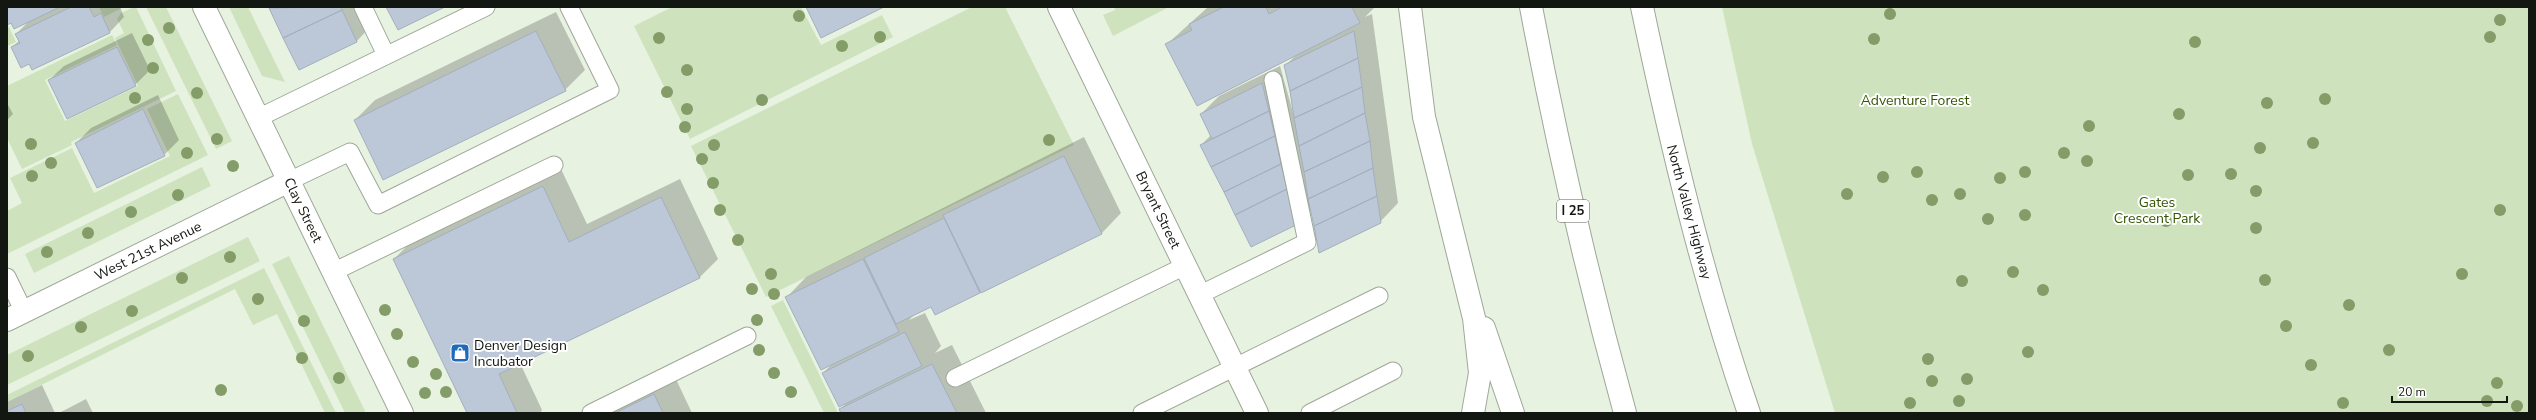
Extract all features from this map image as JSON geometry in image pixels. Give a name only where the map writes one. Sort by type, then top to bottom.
[{"type":"main road","name":"Clay Street","points":[[204,7],[402,413]]},
{"type":"main road","name":"Bryant Street","points":[[1059,7],[1256,413]]},
{"type":"main road","points":[[1410,7],[1424,117],[1474,318],[1480,373],[1473,413]]},
{"type":"main road","name":"I 25","points":[[1531,7],[1559,152],[1591,289],[1625,413]]},
{"type":"main road","name":"North Valley Highway","points":[[1642,7],[1670,138],[1702,260],[1749,413]]},
{"type":"main road","name":"West 21st Avenue","points":[[15,316],[289,181]]},
{"type":"main road","points":[[1453,236],[1513,413]]},
{"type":"main road","points":[[1702,260],[1760,413]]},
{"type":"lane","points":[[363,7],[386,55]]},
{"type":"lane","points":[[258,118],[486,7]]},
{"type":"lane","points":[[289,181],[350,152],[378,205],[610,90],[569,7]]},
{"type":"lane","points":[[1199,295],[1307,242],[1273,80]]},
{"type":"lane","points":[[333,272],[554,165]]},
{"type":"lane","points":[[955,378],[1185,266]]},
{"type":"lane","points":[[7,277],[15,316]]},
{"type":"lane","points":[[1142,413],[1379,296]]},
{"type":"lane","points":[[591,413],[747,336]]},
{"type":"lane","points":[[1310,413],[1393,371]]},
{"type":"green space","points":[[99,7],[124,7],[104,17]]},
{"type":"green space","points":[[136,7],[176,91],[71,142],[72,145],[22,169],[7,138],[7,86],[112,35],[117,45],[45,80],[65,121],[138,86],[115,38],[124,33],[117,19],[121,13]]},
{"type":"green space","points":[[146,7],[166,7],[232,141],[216,149]]},
{"type":"green space","points":[[229,7],[248,7],[285,82],[262,76]]},
{"type":"green space","points":[[672,7],[801,7],[821,45],[882,15],[893,37],[690,139],[634,26]]},
{"type":"green space","points":[[972,7],[1005,7],[1074,145],[766,297],[691,146]]},
{"type":"green space","points":[[1114,7],[1169,7],[1113,36],[1103,15],[1115,10]]},
{"type":"green space","name":"Gates Crescent Park","points":[[1722,7],[2529,7],[2529,413],[1835,413],[1752,144]]},
{"type":"green space","points":[[9,27],[16,42],[7,46],[7,28]]},
{"type":"green space","points":[[178,94],[208,155],[7,254],[7,211],[22,203],[10,178],[72,148],[94,193],[170,156],[147,109]]},
{"type":"green space","points":[[202,167],[211,186],[34,273],[25,254]]},
{"type":"green space","points":[[248,237],[260,261],[7,385],[7,355]]},
{"type":"green space","points":[[289,256],[366,413],[345,413],[272,264]]},
{"type":"green space","points":[[264,268],[336,413],[325,413],[277,314],[253,325],[235,289],[7,402],[7,395]]},
{"type":"green space","points":[[783,300],[838,413],[824,413],[771,306]]},
{"type":"building","points":[[7,7],[60,7],[14,29],[11,23],[7,25]]},
{"type":"building","points":[[71,7],[89,7],[94,17],[101,13],[110,33],[32,70],[29,64],[21,68],[11,47],[20,43],[15,34]]},
{"type":"building","points":[[341,7],[342,10],[283,38],[269,8]]},
{"type":"building","points":[[386,7],[445,7],[398,30]]},
{"type":"building","points":[[806,7],[884,7],[821,38]]},
{"type":"building","points":[[1224,7],[1266,7],[1269,14],[1282,7],[1352,7],[1360,23],[1197,106],[1165,44],[1192,30],[1189,24]]},
{"type":"building","points":[[342,10],[357,42],[299,70],[283,38]]},
{"type":"building","points":[[536,31],[566,91],[383,180],[354,120]]},
{"type":"building","points":[[1354,31],[1358,58],[1290,91],[1284,65]]},
{"type":"building","points":[[117,47],[136,86],[67,119],[48,80]]},
{"type":"building","points":[[1358,58],[1362,87],[1294,118],[1290,91]]},
{"type":"building","points":[[1262,83],[1269,111],[1212,139],[1200,114]]},
{"type":"building","points":[[1362,87],[1365,113],[1299,146],[1294,118]]},
{"type":"building","points":[[143,109],[165,156],[97,188],[75,143]]},
{"type":"building","points":[[1269,111],[1275,136],[1211,167],[1200,145]]},
{"type":"building","points":[[1365,113],[1370,141],[1304,172],[1299,146]]},
{"type":"building","points":[[1275,136],[1281,164],[1224,192],[1211,167]]},
{"type":"building","points":[[1370,141],[1373,168],[1308,199],[1304,172]]},
{"type":"building","points":[[1064,156],[1102,234],[981,293],[943,215]]},
{"type":"building","points":[[1281,164],[1287,189],[1235,215],[1224,192]]},
{"type":"building","points":[[1373,168],[1377,196],[1314,226],[1308,199]]},
{"type":"building","points":[[543,186],[569,242],[661,197],[700,278],[499,374],[517,413],[467,413],[393,259]]},
{"type":"building","points":[[1287,189],[1296,225],[1251,247],[1235,215]]},
{"type":"building","points":[[1377,196],[1381,223],[1319,253],[1314,226]]},
{"type":"building","points":[[944,218],[980,293],[935,315],[931,307],[896,324],[864,258]]},
{"type":"building","points":[[863,259],[899,332],[821,370],[785,297]]},
{"type":"building","points":[[905,332],[922,366],[839,407],[822,373]]},
{"type":"building","points":[[932,364],[957,413],[841,413],[839,409]]},
{"type":"building","points":[[654,394],[663,413],[615,413]]},
{"type":"building","points":[[22,404],[26,413],[7,413],[7,411]]},
{"type":"place","name":"Denver Design Incubator","points":[[460,353]]},
{"type":"park label","name":"Adventure Forest","points":[[1915,100]]}]
